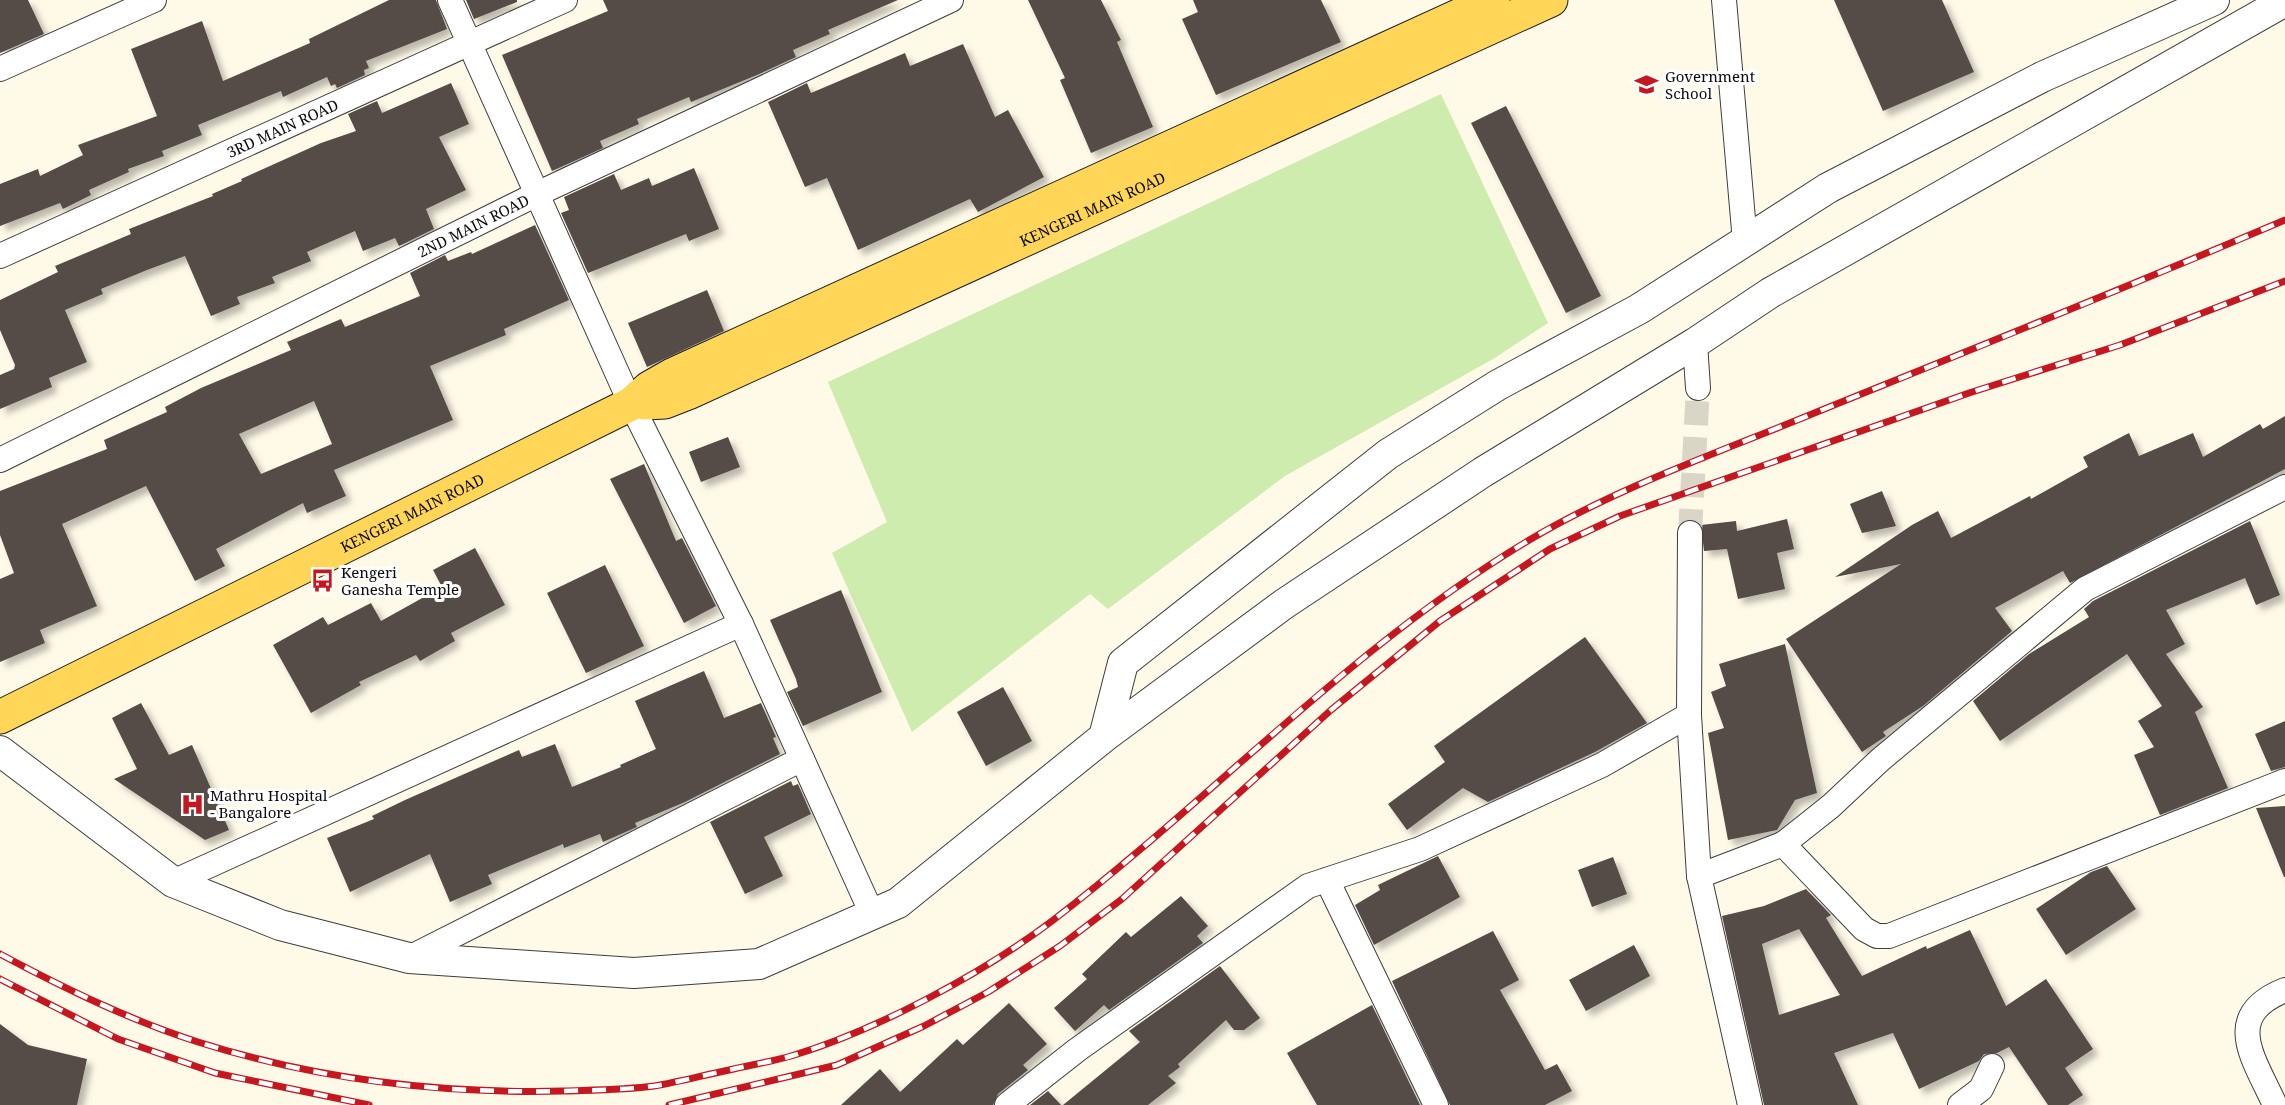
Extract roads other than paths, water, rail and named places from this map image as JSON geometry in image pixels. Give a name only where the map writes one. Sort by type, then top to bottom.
[{"type":"main road","name":"KENGERI MAIN ROAD","points":[[0,717],[631,404],[649,388],[672,375],[1493,0]]},
{"type":"main road","name":"KENGERI MAIN ROAD","points":[[631,404],[665,402],[688,393],[1551,0]]},
{"type":"street","points":[[0,69],[154,0]]},
{"type":"street","points":[[450,0],[631,404],[741,624],[873,916]]},
{"type":"street","name":"3RD MAIN ROAD","points":[[0,256],[565,0]]},
{"type":"street","name":"2ND MAIN ROAD","points":[[0,460],[537,195],[951,0]]},
{"type":"street","points":[[1724,0],[1745,242]]},
{"type":"street","points":[[1104,737],[1123,663],[1388,454],[1498,385],[1639,309],[1828,188],[2012,93],[2214,0]]},
{"type":"street","points":[[0,751],[173,882],[280,925],[409,958],[634,973],[759,964],[873,916],[898,903],[1104,737],[1314,584],[1483,472],[1695,343],[1770,293],[2285,1]]},
{"type":"street","points":[[1695,343],[1698,388]]},
{"type":"street","points":[[1699,876],[1783,844],[1832,806],[1880,760],[2085,589],[2285,487]]},
{"type":"street","points":[[1690,533],[1689,714],[1699,876],[1750,1105]]},
{"type":"street","points":[[173,882],[741,624]]},
{"type":"street","points":[[1007,1105],[1077,1050],[1308,886],[1420,849],[1602,765],[1689,714]]},
{"type":"street","points":[[409,958],[802,759]]},
{"type":"street","points":[[1783,844],[1864,930],[1877,936],[1889,936],[2285,781]]},
{"type":"street","points":[[1327,880],[1436,1105]]},
{"type":"street","points":[[2275,1105],[2247,1041],[2247,1031],[2248,1021],[2256,1006],[2285,990]]},
{"type":"street","points":[[1960,1105],[1981,1089],[1992,1066]]},
{"type":"tunnel","points":[[1690,533],[1698,388]]},
{"type":"railway","points":[[0,954],[97,1002],[147,1024],[198,1042],[288,1066],[379,1082],[471,1090],[620,1089],[663,1084],[791,1056],[857,1032],[927,999],[1024,941],[1112,873],[1344,673],[1404,626],[1466,580],[1564,520],[1669,472],[2285,220]]},
{"type":"railway","points":[[669,1105],[837,1065],[924,1026],[988,992],[1060,946],[1122,899],[1331,710],[1440,621],[1550,549],[1620,516],[1969,393],[2120,345],[2285,281]]},
{"type":"railway","points":[[0,979],[118,1039],[215,1073],[369,1105]]},
{"type":"place","name":"Government School","points":[[1647,85]]},
{"type":"place","name":"Kengeri Ganesha Temple","points":[[323,581]]},
{"type":"place","name":"Mathru Hospital - Bangalore","points":[[192,804]]}]
